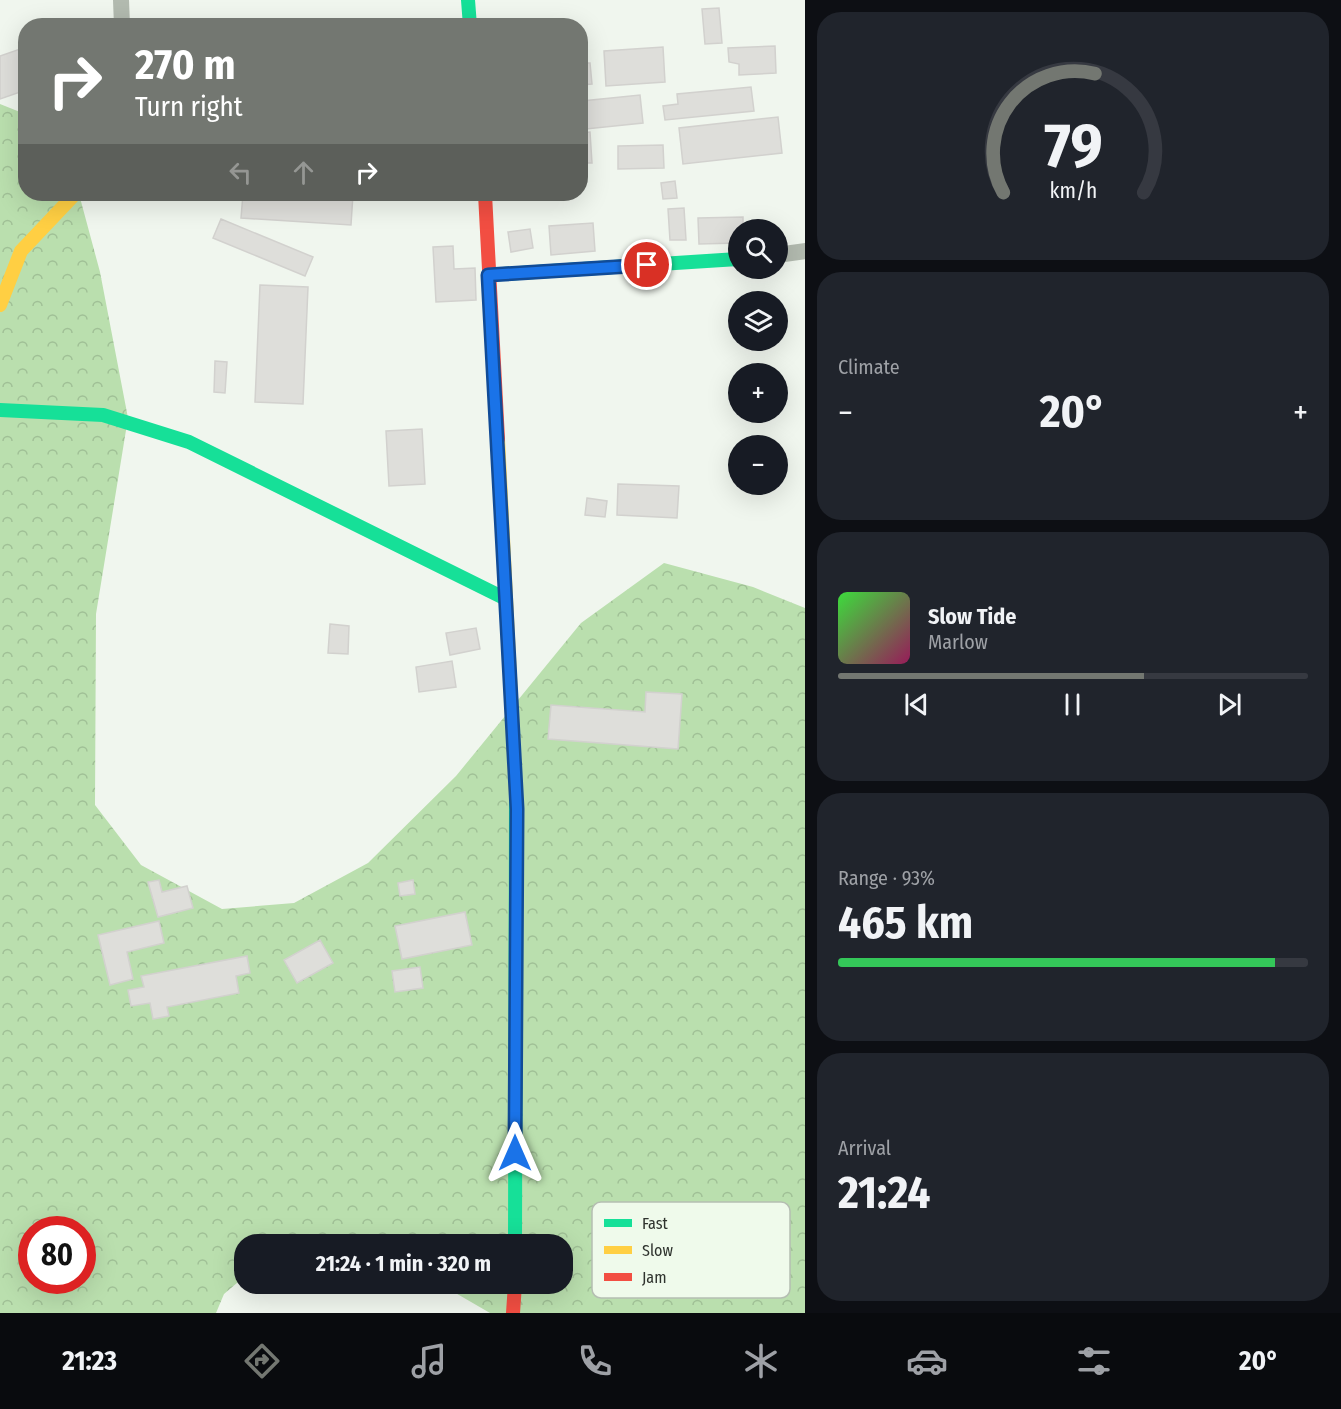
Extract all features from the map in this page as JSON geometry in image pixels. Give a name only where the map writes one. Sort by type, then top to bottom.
[{"type":"main road","points":[[468,0],[469,18]]},
{"type":"main road","points":[[0,305],[21,251],[68,201]]},
{"type":"main road","points":[[485,201],[517,809],[515,1234]]},
{"type":"main road","points":[[488,275],[728,260]]},
{"type":"main road","points":[[0,410],[103,415],[189,442],[506,599]]},
{"type":"main road","points":[[513,1313],[514,1294]]},
{"type":"street","points":[[121,0],[122,18]]},
{"type":"street","points":[[788,253],[805,251]]},
{"type":"green space","points":[[0,104],[18,111],[18,201],[81,201],[100,272],[128,418],[96,614],[95,805],[141,865],[222,909],[294,903],[368,863],[456,776],[581,623],[664,563],[753,587],[805,608],[805,1313],[490,1313],[457,1294],[573,1294],[573,1234],[234,1234],[234,1286],[224,1294],[216,1313],[0,1313]]},
{"type":"building","points":[[719,8],[722,43],[705,44],[702,9]]},
{"type":"building","points":[[775,46],[776,73],[739,75],[739,64],[729,62],[728,48]]},
{"type":"building","points":[[663,47],[665,82],[606,86],[604,51]]},
{"type":"building","points":[[18,50],[18,93],[0,99],[0,56]]},
{"type":"building","points":[[588,63],[590,63],[592,84],[588,84]]},
{"type":"building","points":[[751,87],[754,111],[665,120],[663,106],[678,104],[677,94]]},
{"type":"building","points":[[640,95],[643,123],[588,129],[588,100]]},
{"type":"building","points":[[778,117],[782,153],[683,164],[679,128]]},
{"type":"building","points":[[588,132],[590,132],[592,163],[588,163]]},
{"type":"building","points":[[663,145],[664,168],[618,169],[618,146]]},
{"type":"building","points":[[675,181],[677,198],[663,199],[661,183]]},
{"type":"building","points":[[242,201],[353,201],[351,225],[241,218]]},
{"type":"building","points":[[684,208],[686,240],[670,240],[668,209]]},
{"type":"building","points":[[743,217],[743,219],[728,219],[728,243],[699,244],[698,218]]},
{"type":"building","points":[[221,219],[313,257],[305,276],[213,238]]},
{"type":"building","points":[[593,223],[595,251],[551,255],[549,226]]},
{"type":"building","points":[[530,229],[533,248],[511,252],[508,232]]},
{"type":"building","points":[[453,246],[454,269],[475,268],[476,300],[436,302],[433,247]]},
{"type":"building","points":[[260,285],[308,287],[303,404],[255,402]]},
{"type":"building","points":[[215,361],[227,362],[225,393],[214,392]]},
{"type":"building","points":[[422,429],[425,484],[389,486],[386,431]]},
{"type":"building","points":[[618,484],[679,486],[677,518],[617,515]]},
{"type":"building","points":[[587,498],[607,501],[605,517],[585,515]]},
{"type":"building","points":[[330,624],[349,626],[348,654],[328,653]]},
{"type":"building","points":[[476,628],[480,649],[450,655],[446,633]]},
{"type":"building","points":[[452,661],[456,687],[419,692],[416,667]]},
{"type":"building","points":[[646,692],[682,694],[678,749],[548,739],[551,705],[645,712]]},
{"type":"building","points":[[159,880],[162,892],[187,886],[193,908],[158,917],[148,882]]},
{"type":"building","points":[[413,880],[415,894],[400,896],[398,883]]},
{"type":"building","points":[[465,912],[472,945],[402,959],[395,926]]},
{"type":"building","points":[[159,921],[164,943],[127,952],[133,979],[110,985],[98,935]]},
{"type":"building","points":[[320,940],[333,963],[297,983],[284,960]]},
{"type":"building","points":[[247,956],[250,973],[236,976],[239,993],[167,1007],[169,1016],[153,1019],[150,1003],[131,1006],[128,990],[144,987],[141,976]]},
{"type":"building","points":[[420,967],[423,988],[395,992],[392,971]]},
{"type":"traffic: fast","points":[[468,0],[469,18]]},
{"type":"traffic: fast","points":[[488,275],[728,260]]},
{"type":"traffic: fast","points":[[0,410],[103,415],[189,442],[506,599]]},
{"type":"traffic: fast","points":[[515,1234],[516,795]]},
{"type":"traffic: slow","points":[[0,305],[21,251],[68,201]]},
{"type":"traffic: slow","points":[[498,439],[516,795]]},
{"type":"traffic: jam","points":[[485,201],[498,439]]},
{"type":"traffic: jam","points":[[513,1313],[514,1294]]},
{"type":"route","points":[[515,1153],[517,809],[488,275],[647,265]]}]
